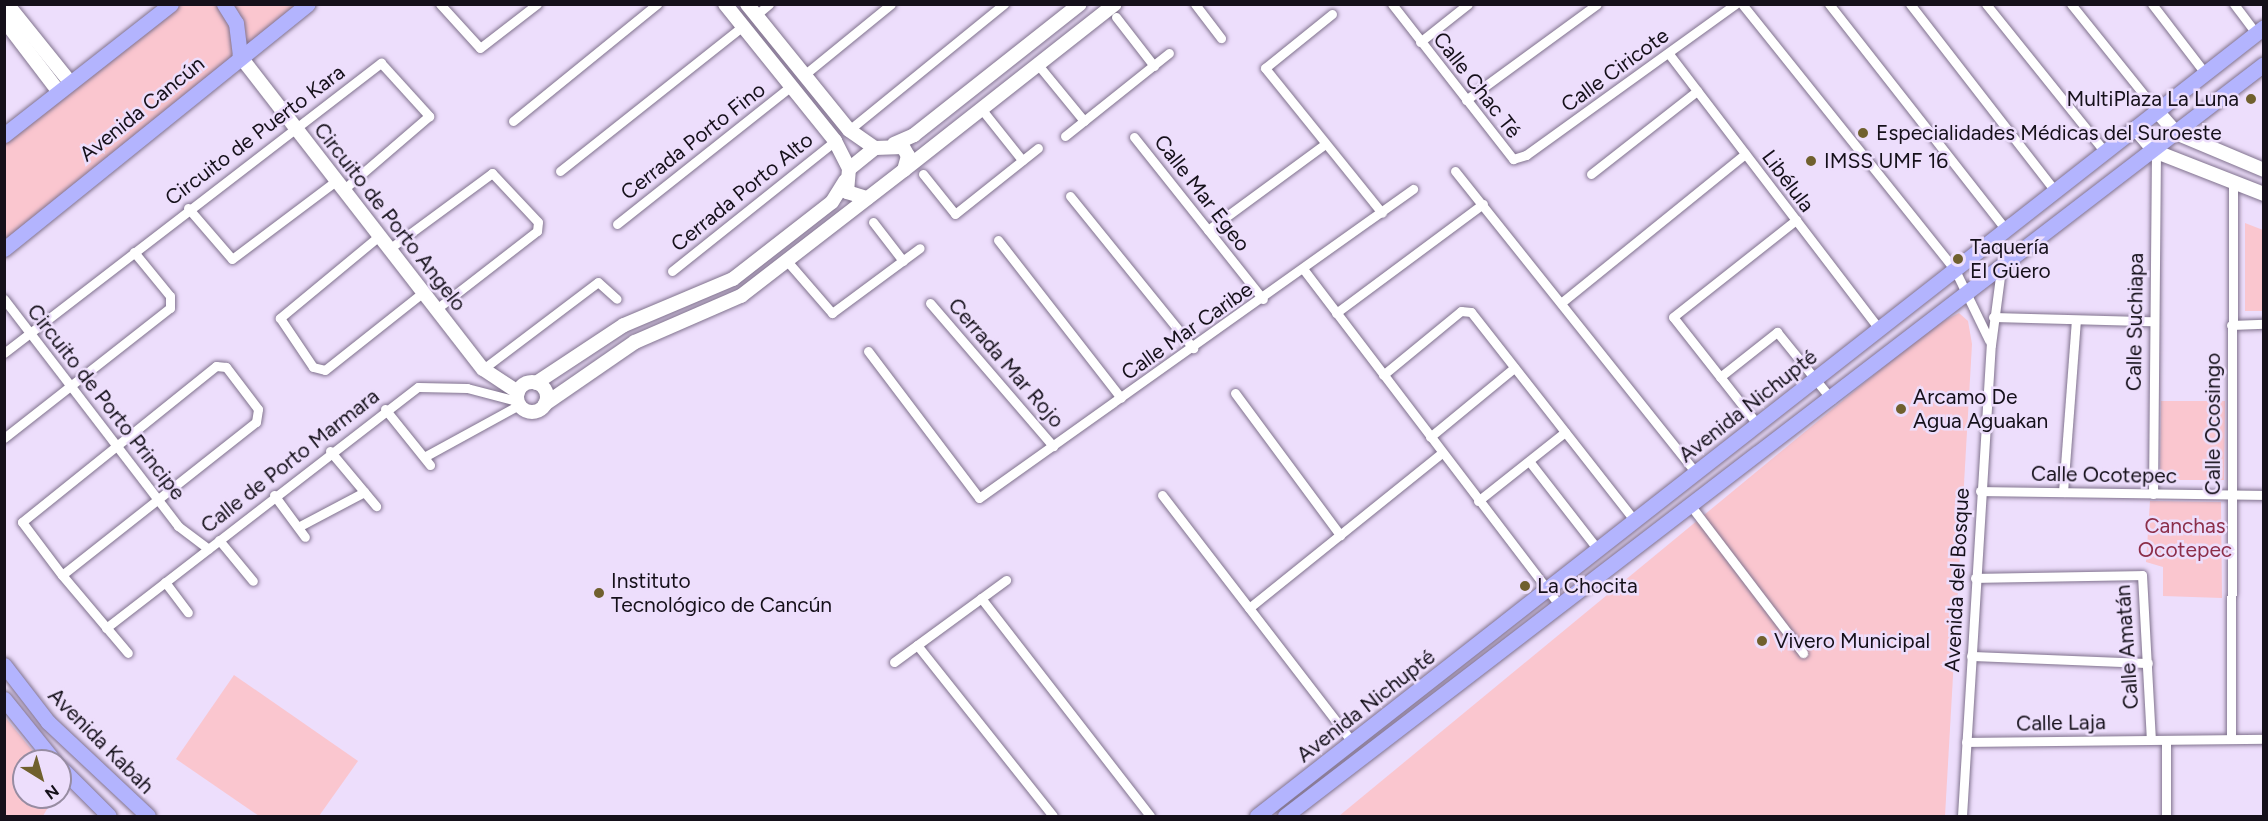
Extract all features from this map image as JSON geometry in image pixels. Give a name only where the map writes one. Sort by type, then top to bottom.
[{"type":"main road","points":[[4,135],[171,4]]},
{"type":"main road","points":[[224,4],[236,23],[240,56]]},
{"type":"main road","name":"Avenida Cancún","points":[[4,249],[240,56],[308,4]]},
{"type":"main road","name":"Avenida Nichupté","points":[[1257,816],[1599,551],[2260,30]]},
{"type":"main road","name":"Avenida Nichupté","points":[[1286,816],[1559,605],[1832,401],[2155,151],[2264,63]]},
{"type":"main road","name":"Avenida Kabah","points":[[4,665],[70,744],[148,816]]},
{"type":"main road","name":"Avenida Kabah","points":[[4,699],[44,749]]},
{"type":"main road","points":[[70,744],[83,790]]},
{"type":"main road","points":[[72,779],[110,816]]},
{"type":"main road","points":[[1287,794],[1298,806]]},
{"type":"street","points":[[7,4],[64,86]]},
{"type":"street","points":[[440,4],[480,48],[537,4]]},
{"type":"street","points":[[513,121],[657,4]]},
{"type":"street","points":[[725,4],[835,141],[847,175],[849,195],[867,198]]},
{"type":"street","points":[[560,171],[743,26],[751,10],[769,4]]},
{"type":"street","points":[[791,86],[891,4]]},
{"type":"street","points":[[835,141],[1004,4]]},
{"type":"street","points":[[424,457],[518,399],[536,383],[588,346],[646,314],[733,279],[832,202],[847,175],[875,148],[894,144],[914,135],[1080,4]]},
{"type":"street","points":[[1194,4],[1221,38]]},
{"type":"street","name":"Calle Chac Té","points":[[1392,4],[1513,159]]},
{"type":"street","points":[[1420,42],[1468,4]]},
{"type":"street","points":[[1466,100],[1597,4]]},
{"type":"street","name":"Calle Ciricote","points":[[1513,159],[1526,155],[1669,54],[1735,4]]},
{"type":"street","points":[[1742,4],[1955,270],[1991,345]]},
{"type":"street","points":[[1829,4],[2006,230]]},
{"type":"street","points":[[1910,4],[2055,191]]},
{"type":"street","points":[[1986,4],[2105,152]]},
{"type":"street","points":[[2071,4],[2176,133],[2264,170]]},
{"type":"street","points":[[2152,4],[2205,73]]},
{"type":"street","points":[[2234,4],[2260,30]]},
{"type":"street","points":[[751,10],[849,130],[875,148]]},
{"type":"street","points":[[518,399],[532,412],[600,363],[741,296],[1039,66],[1115,11],[1154,66]]},
{"type":"street","points":[[1332,14],[1265,68],[1382,213]]},
{"type":"street","points":[[7,27],[64,86]]},
{"type":"street","points":[[1065,136],[1169,53]]},
{"type":"street","name":"Libélula","points":[[1669,54],[1880,330]]},
{"type":"street","name":"Circuito de Porto Angelo","points":[[240,56],[435,310],[483,369],[518,399]]},
{"type":"street","name":"Circuito de Puerto Kara","points":[[4,353],[188,208],[381,63],[428,111],[427,120],[340,185]]},
{"type":"street","points":[[1039,66],[1084,121]]},
{"type":"street","name":"Cerrada Porto Fino","points":[[616,224],[791,86]]},
{"type":"street","points":[[1591,174],[1697,91]]},
{"type":"street","points":[[983,111],[1022,160]]},
{"type":"street","points":[[2135,128],[2155,151],[2264,194]]},
{"type":"street","name":"Calle Mar Egeo","points":[[1134,137],[1263,299]]},
{"type":"street","name":"Cerrada Porto Alto","points":[[672,271],[835,141]]},
{"type":"street","points":[[894,144],[907,152],[904,170]]},
{"type":"street","points":[[1208,230],[1325,144]]},
{"type":"street","points":[[923,174],[955,214],[1038,148]]},
{"type":"street","name":"Calle Suchiapa","points":[[2153,494],[2151,321],[2155,151]]},
{"type":"street","points":[[1561,303],[1745,154]]},
{"type":"street","points":[[1455,171],[1697,474]]},
{"type":"street","points":[[389,249],[492,173],[538,222],[537,231],[435,310]]},
{"type":"street","name":"Calle Ocosingo","points":[[2231,739],[2230,495],[2233,181]]},
{"type":"street","points":[[188,208],[232,259],[340,185]]},
{"type":"street","name":"Calle Mar Caribe","points":[[868,351],[979,498],[1304,270],[1413,189]]},
{"type":"street","points":[[1070,196],[1193,348]]},
{"type":"street","points":[[1336,313],[1483,204]]},
{"type":"street","points":[[1758,425],[1673,317],[1796,220]]},
{"type":"street","points":[[873,222],[903,261]]},
{"type":"street","points":[[379,236],[280,318],[313,367],[325,370],[422,293]]},
{"type":"street","points":[[998,240],[1122,398]]},
{"type":"street","points":[[787,261],[832,313],[920,248]]},
{"type":"street","points":[[4,438],[170,309],[170,296],[134,252]]},
{"type":"street","name":"Avenida del Bosque","points":[[1962,816],[1980,491],[1993,317],[2001,269]]},
{"type":"street","points":[[1304,270],[1559,605]]},
{"type":"street","points":[[483,369],[598,282],[617,299]]},
{"type":"street","name":"Circuito de Porto Principe","points":[[4,299],[178,526],[208,549]]},
{"type":"street","name":"Cerrada Mar Rojo","points":[[930,303],[1053,446]]},
{"type":"street","points":[[1383,375],[1466,310],[1635,521]]},
{"type":"street","points":[[1993,317],[2076,321],[2151,321]]},
{"type":"street","points":[[2063,492],[2076,321]]},
{"type":"street","points":[[2231,325],[2264,324]]},
{"type":"street","points":[[1720,376],[1777,332],[1832,401]]},
{"type":"street","points":[[588,346],[600,363]]},
{"type":"street","points":[[62,575],[259,416],[221,365],[25,515],[24,527],[62,575],[128,653]]},
{"type":"street","points":[[1430,437],[1514,368]]},
{"type":"street","points":[[536,383],[545,392],[545,404]]},
{"type":"street","name":"Calle de Porto Marmara","points":[[106,628],[330,451],[418,387],[440,385],[518,399]]},
{"type":"street","points":[[1234,393],[1340,535]]},
{"type":"street","points":[[385,409],[430,465]]},
{"type":"street","points":[[1478,501],[1565,432]]},
{"type":"street","points":[[330,451],[376,506]]},
{"type":"street","points":[[1249,608],[1442,453]]},
{"type":"street","points":[[1529,461],[1599,551]]},
{"type":"street","name":"Calle Ocotepec","points":[[1980,491],[2264,495]]},
{"type":"street","points":[[298,527],[364,492]]},
{"type":"street","points":[[274,495],[305,537]]},
{"type":"street","points":[[1162,495],[1353,742]]},
{"type":"street","points":[[1691,506],[1803,653]]},
{"type":"street","points":[[219,540],[253,581]]},
{"type":"street","name":"Calle Amatán","points":[[1975,578],[2138,572],[2144,579],[2151,740]]},
{"type":"street","points":[[894,662],[1006,580]]},
{"type":"street","points":[[165,582],[188,612]]},
{"type":"street","points":[[981,598],[1149,816]]},
{"type":"street","points":[[917,645],[1053,816]]},
{"type":"street","points":[[1971,656],[2148,663]]},
{"type":"street","name":"Calle Laja","points":[[1966,742],[2264,739]]},
{"type":"street","points":[[2166,740],[2166,816]]},
{"type":"green space","points":[[171,5],[309,5],[5,247],[5,137]]},
{"type":"green space","points":[[2245,223],[2263,230],[2263,311],[2245,311]]},
{"type":"green space","points":[[1959,313],[1968,321],[1972,344],[1945,816],[1339,816],[1932,327]]},
{"type":"green space","points":[[2161,401],[2225,401],[2224,480],[2160,480]]},
{"type":"green space","name":"Canchas Ocotepec","points":[[2150,501],[2221,502],[2222,598],[2163,596],[2163,567],[2146,562]]},
{"type":"green space","points":[[234,675],[358,761],[319,816],[259,816],[176,759]]},
{"type":"green space","points":[[5,717],[31,749],[12,749],[12,809],[47,809],[43,816],[5,816]]},
{"type":"place","name":"MultiPlaza La Luna","points":[[2251,99]]},
{"type":"place","name":"Especialidades Médicas del Suroeste","points":[[1863,133]]},
{"type":"place","name":"IMSS UMF 16","points":[[1811,161]]},
{"type":"place","name":"Taquería El Güero","points":[[1958,259]]},
{"type":"place","name":"Arcamo De Agua Aguakan","points":[[1901,409]]},
{"type":"place","name":"La Chocita","points":[[1525,586]]},
{"type":"place","name":"Instituto Tecnológico de Cancún","points":[[599,593]]},
{"type":"place","name":"Vivero Municipal","points":[[1762,641]]}]
